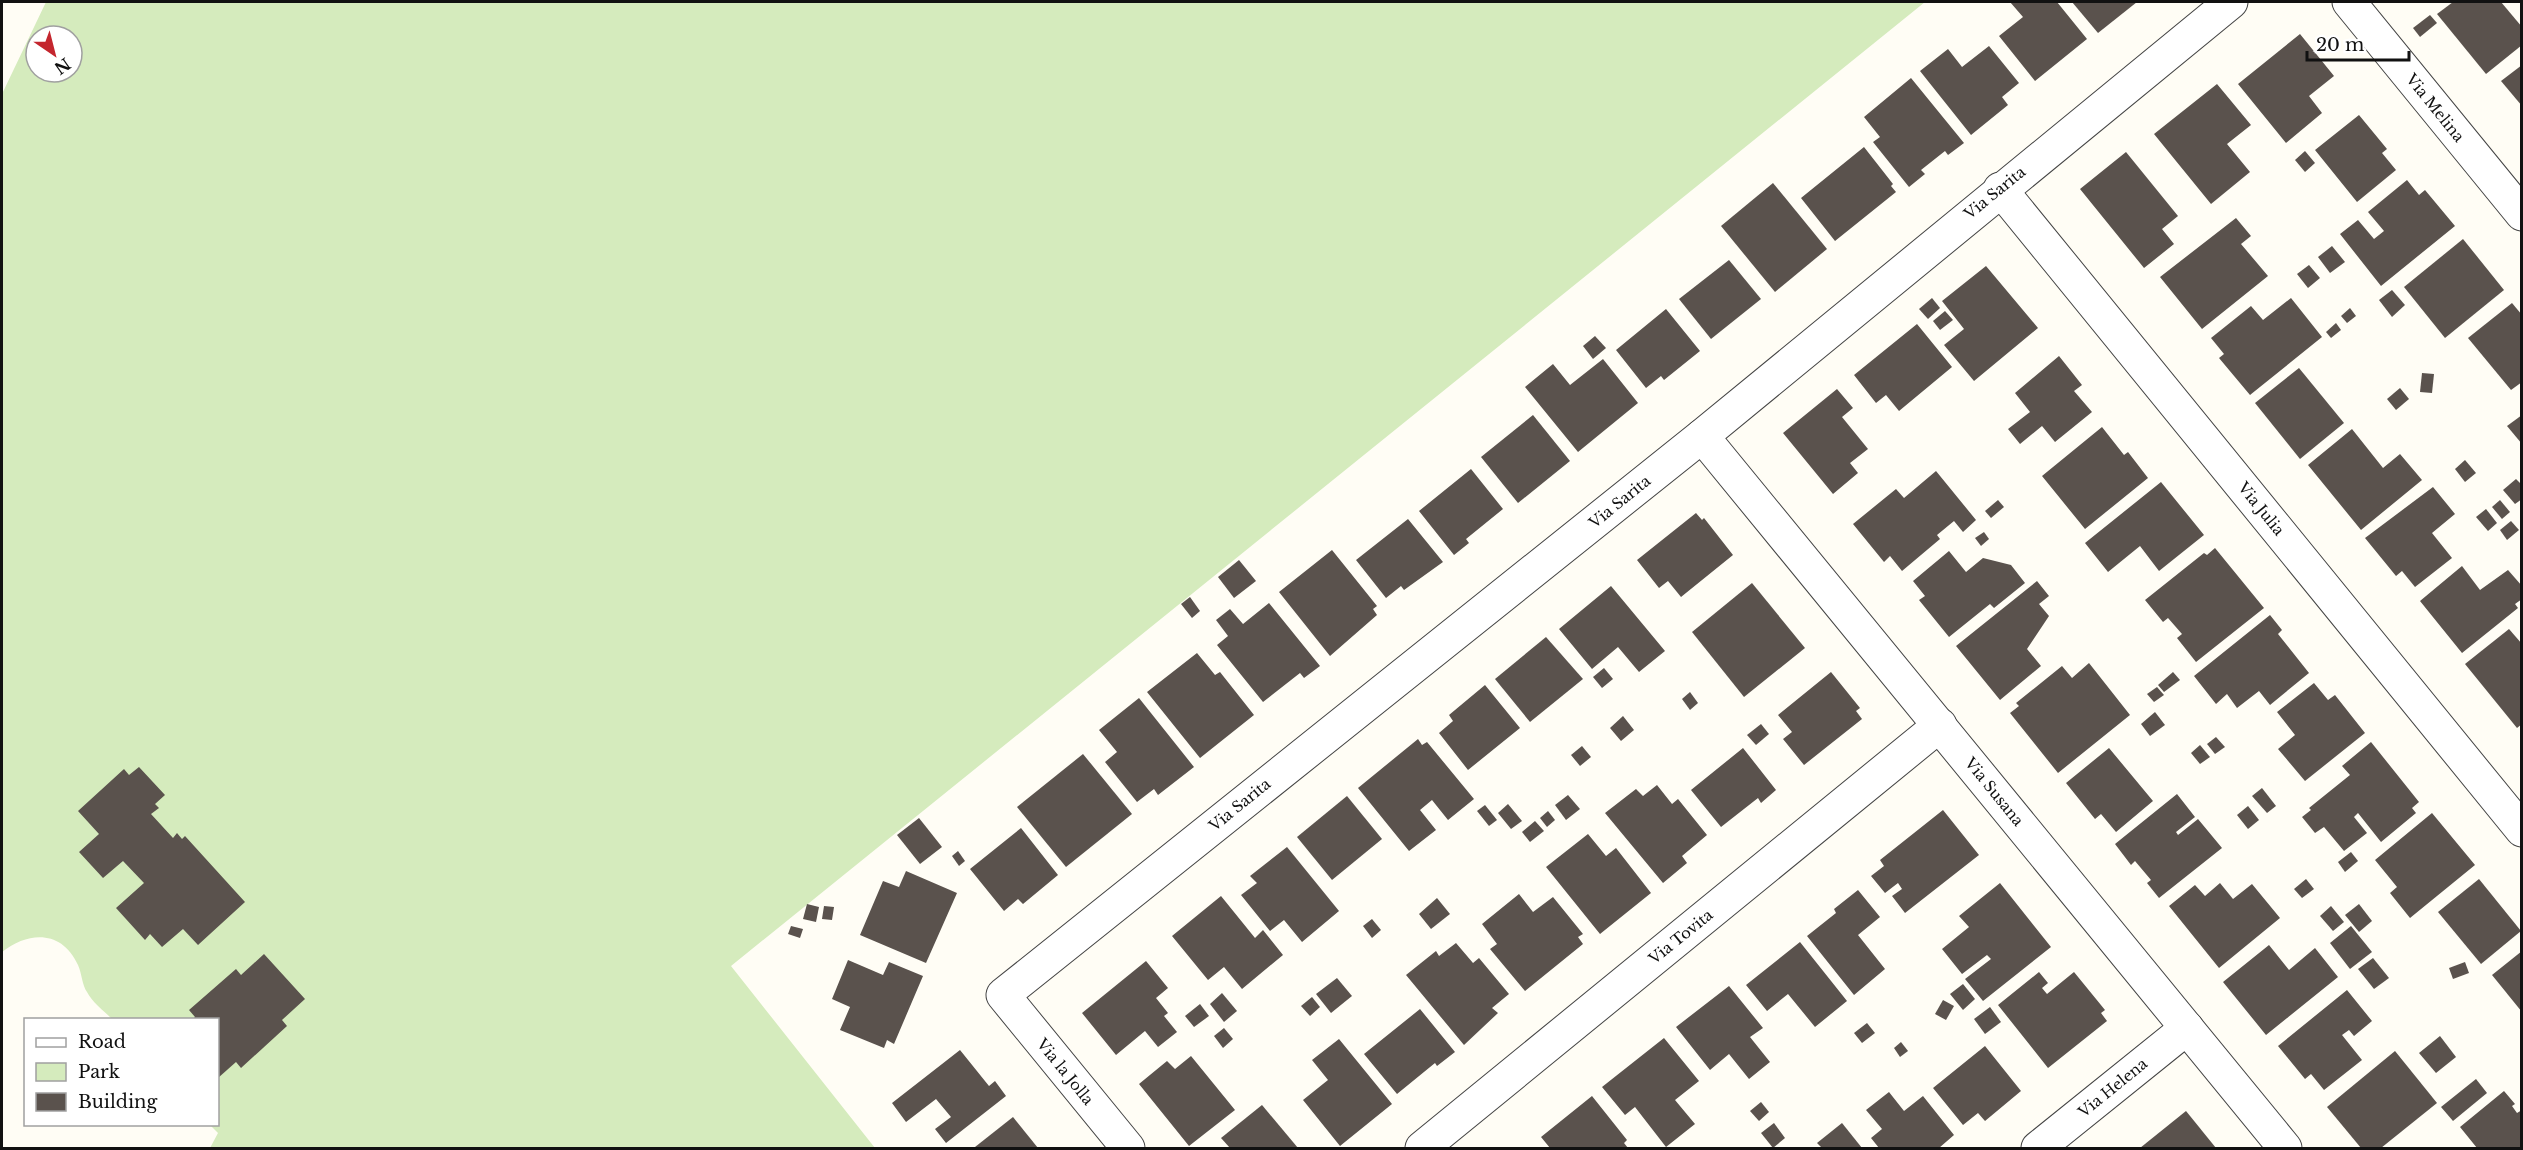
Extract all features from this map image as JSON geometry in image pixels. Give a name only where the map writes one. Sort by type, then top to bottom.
[{"type":"street","name":"Via Sarita","points":[[1003,995],[1702,436],[2000,189],[2231,2]]},
{"type":"street","name":"Via Melina","points":[[2349,2],[2522,214]]},
{"type":"street","name":"Via Julia","points":[[2000,189],[2522,830]]},
{"type":"street","name":"Via Susana","points":[[1702,436],[2285,1149]]},
{"type":"street","name":"Via Tovita","points":[[1422,1149],[1940,725]]},
{"type":"street","name":"Via la Jolla","points":[[1003,995],[1128,1149]]},
{"type":"street","name":"Via Helena","points":[[2038,1149],[2187,1028]]},
{"type":"green space","points":[[46,2],[1925,2],[731,966],[875,1148],[210,1148],[218,1133],[211,1126],[219,1126],[219,1018],[111,1018],[89,996],[78,965],[63,945],[54,940],[34,938],[12,945],[2,952],[2,94],[24,48],[24,84],[84,84],[84,24],[35,24]]},
{"type":"building","points":[[2010,2],[2057,2],[2087,39],[2035,81],[1999,36],[2023,17]]},
{"type":"building","points":[[2072,2],[2137,2],[2098,33]]},
{"type":"building","points":[[2453,2],[2501,2],[2522,27],[2522,45],[2486,74],[2437,14]]},
{"type":"building","points":[[2430,15],[2437,23],[2420,37],[2413,28]]},
{"type":"building","points":[[2300,34],[2334,76],[2309,96],[2322,113],[2286,143],[2238,84]]},
{"type":"building","points":[[1989,46],[2019,83],[2002,97],[2008,105],[1971,135],[1920,71],[1948,49],[1962,67]]},
{"type":"building","points":[[2522,65],[2522,106],[2501,81]]},
{"type":"building","points":[[1911,78],[1964,143],[1948,155],[1945,151],[1921,170],[1925,174],[1909,187],[1873,142],[1880,137],[1864,117]]},
{"type":"building","points":[[2217,84],[2251,125],[2227,144],[2250,172],[2211,204],[2154,134]]},
{"type":"building","points":[[2359,115],[2387,149],[2382,153],[2396,170],[2357,202],[2315,150]]},
{"type":"building","points":[[1864,147],[1893,184],[1891,186],[1896,192],[1835,241],[1801,198]]},
{"type":"building","points":[[2305,151],[2315,163],[2305,172],[2295,160]]},
{"type":"building","points":[[2126,152],[2178,216],[2162,229],[2174,244],[2144,268],[2080,189]]},
{"type":"building","points":[[2407,180],[2419,195],[2425,190],[2455,226],[2381,286],[2340,234],[2358,220],[2374,239],[2384,231],[2368,212]]},
{"type":"building","points":[[1773,183],[1827,249],[1775,292],[1721,226]]},
{"type":"building","points":[[2236,218],[2251,236],[2241,244],[2268,276],[2202,329],[2160,277]]},
{"type":"building","points":[[2463,239],[2504,290],[2445,338],[2404,287]]},
{"type":"building","points":[[2332,246],[2345,262],[2330,273],[2318,257]]},
{"type":"building","points":[[1729,260],[1761,299],[1711,339],[1679,299]]},
{"type":"building","points":[[2309,265],[2320,278],[2308,288],[2297,274]]},
{"type":"building","points":[[1986,266],[2038,328],[1974,381],[1944,345],[1964,329],[1942,301]]},
{"type":"building","points":[[2392,290],[2405,305],[2392,317],[2379,300]]},
{"type":"building","points":[[1932,298],[1940,308],[1928,319],[1919,309]]},
{"type":"building","points":[[2291,298],[2322,337],[2250,395],[2219,358],[2224,354],[2211,338],[2251,306],[2263,320]]},
{"type":"building","points":[[2512,303],[2522,315],[2522,382],[2511,390],[2468,338]]},
{"type":"building","points":[[2350,308],[2356,316],[2347,323],[2341,316]]},
{"type":"building","points":[[1666,309],[1700,351],[1664,380],[1661,376],[1646,388],[1616,350]]},
{"type":"building","points":[[1945,311],[1953,320],[1940,330],[1933,321]]},
{"type":"building","points":[[2336,323],[2341,330],[2331,338],[2326,332]]},
{"type":"building","points":[[1917,324],[1952,367],[1899,411],[1886,395],[1876,403],[1854,375]]},
{"type":"building","points":[[1595,336],[1606,348],[1593,359],[1583,346]]},
{"type":"building","points":[[2059,356],[2082,385],[2074,391],[2092,412],[2055,442],[2042,426],[2020,444],[2008,429],[2030,412],[2015,393]]},
{"type":"building","points":[[1603,359],[1638,403],[1578,452],[1525,387],[1553,364],[1570,385]]},
{"type":"building","points":[[2299,368],[2344,423],[2300,459],[2255,403]]},
{"type":"building","points":[[2422,373],[2434,374],[2432,393],[2420,392]]},
{"type":"building","points":[[2400,388],[2409,399],[2396,410],[2387,399]]},
{"type":"building","points":[[1837,389],[1853,408],[1842,417],[1868,449],[1850,463],[1858,473],[1833,494],[1783,433]]},
{"type":"building","points":[[1533,415],[1570,461],[1518,503],[1481,457]]},
{"type":"building","points":[[2522,415],[2522,444],[2507,426]]},
{"type":"building","points":[[2102,427],[2124,455],[2128,452],[2148,478],[2085,529],[2042,476]]},
{"type":"building","points":[[2352,429],[2383,468],[2400,454],[2422,480],[2361,530],[2308,465]]},
{"type":"building","points":[[2465,460],[2476,473],[2465,482],[2455,469]]},
{"type":"building","points":[[1471,469],[1503,509],[1466,539],[1469,543],[1454,555],[1419,511]]},
{"type":"building","points":[[1936,471],[1976,520],[1963,532],[1954,521],[1937,535],[1940,539],[1902,571],[1890,556],[1884,562],[1853,524],[1896,489],[1904,498]]},
{"type":"building","points":[[2516,479],[2522,485],[2522,499],[2515,504],[2503,490]]},
{"type":"building","points":[[2161,482],[2204,535],[2159,571],[2140,546],[2108,572],[2085,543]]},
{"type":"building","points":[[2433,487],[2455,514],[2432,533],[2452,558],[2415,587],[2402,571],[2396,576],[2365,538]]},
{"type":"building","points":[[1998,500],[2004,507],[1991,518],[1985,511]]},
{"type":"building","points":[[2500,500],[2510,512],[2502,519],[2492,507]]},
{"type":"building","points":[[2486,509],[2497,523],[2488,531],[2476,517]]},
{"type":"building","points":[[1696,513],[1702,520],[1704,518],[1733,555],[1681,597],[1668,581],[1659,588],[1637,560]]},
{"type":"building","points":[[1408,519],[1443,562],[1404,590],[1401,586],[1386,598],[1356,560]]},
{"type":"building","points":[[2511,521],[2519,530],[2507,540],[2500,530]]},
{"type":"building","points":[[1984,532],[1989,539],[1981,546],[1975,538]]},
{"type":"building","points":[[2215,548],[2264,608],[2196,662],[2177,638],[2182,634],[2168,618],[2163,622],[2145,600],[2204,553],[2207,555]]},
{"type":"building","points":[[1332,550],[1377,606],[1373,609],[1377,615],[1330,656],[1279,592]]},
{"type":"building","points":[[1949,551],[1966,572],[1983,558],[2011,565],[2025,583],[1994,608],[1990,604],[1949,637],[1919,600],[1925,596],[1913,581]]},
{"type":"building","points":[[1239,560],[1256,581],[1234,598],[1218,577]]},
{"type":"building","points":[[2462,566],[2480,590],[2508,570],[2522,586],[2522,599],[2515,604],[2518,608],[2462,653],[2420,601]]},
{"type":"building","points":[[2037,581],[2049,596],[2039,604],[2049,616],[2027,649],[2041,666],[2000,700],[1956,646]]},
{"type":"building","points":[[1752,583],[1805,648],[1744,697],[1692,632]]},
{"type":"building","points":[[1611,586],[1665,651],[1639,672],[1618,647],[1592,669],[1559,629]]},
{"type":"building","points":[[1190,597],[1200,611],[1192,618],[1181,604]]},
{"type":"building","points":[[1269,603],[1320,666],[1304,678],[1300,673],[1263,702],[1217,645],[1228,636],[1216,620],[1230,609],[1243,624]]},
{"type":"building","points":[[2270,615],[2282,630],[2278,634],[2309,673],[2270,705],[2259,691],[2237,708],[2227,694],[2216,704],[2194,676]]},
{"type":"building","points":[[2509,629],[2522,644],[2522,724],[2517,728],[2465,664]]},
{"type":"building","points":[[1546,637],[1583,679],[1530,722],[1495,679]]},
{"type":"building","points":[[1197,653],[1215,675],[1220,672],[1254,715],[1200,758],[1147,692]]},
{"type":"building","points":[[2089,663],[2130,715],[2058,773],[2010,713],[2019,706],[2016,703],[2062,666],[2072,678]]},
{"type":"building","points":[[1604,668],[1613,679],[1602,688],[1593,677]]},
{"type":"building","points":[[1831,672],[1860,708],[1856,711],[1862,719],[1804,765],[1783,739],[1792,732],[1778,715]]},
{"type":"building","points":[[2173,672],[2180,680],[2164,692],[2158,685]]},
{"type":"building","points":[[2314,683],[2328,700],[2335,695],[2365,733],[2305,781],[2278,749],[2295,735],[2277,712]]},
{"type":"building","points":[[1485,685],[1520,728],[1468,770],[1439,733],[1453,721],[1449,715]]},
{"type":"building","points":[[2157,687],[2164,695],[2154,702],[2147,694]]},
{"type":"building","points":[[1690,692],[1698,703],[1690,710],[1682,699]]},
{"type":"building","points":[[1139,698],[1194,767],[1158,795],[1154,789],[1137,802],[1105,762],[1117,752],[1099,730]]},
{"type":"building","points":[[2155,712],[2165,725],[2150,736],[2141,724]]},
{"type":"building","points":[[1623,716],[1634,730],[1621,741],[1610,728]]},
{"type":"building","points":[[1761,724],[1769,734],[1756,745],[1747,735]]},
{"type":"building","points":[[2216,737],[2225,747],[2215,754],[2207,744]]},
{"type":"building","points":[[1418,739],[1422,745],[1427,742],[1474,799],[1448,820],[1432,800],[1420,810],[1436,830],[1409,851],[1358,788]]},
{"type":"building","points":[[2371,742],[2419,802],[2412,808],[2416,813],[2381,842],[2358,813],[2354,817],[2367,833],[2344,851],[2324,827],[2315,833],[2302,817],[2311,810],[2309,808],[2350,775],[2342,766]]},
{"type":"building","points":[[2200,745],[2210,757],[2200,764],[2191,753]]},
{"type":"building","points":[[1582,746],[1591,757],[1580,766],[1571,755]]},
{"type":"building","points":[[1743,748],[1776,790],[1761,803],[1758,798],[1721,827],[1691,790]]},
{"type":"building","points":[[2109,748],[2153,801],[2116,832],[2101,814],[2095,819],[2066,783]]},
{"type":"building","points":[[1083,754],[1132,814],[1066,867],[1017,807]]},
{"type":"building","points":[[139,767],[165,795],[155,804],[159,808],[151,814],[173,838],[177,833],[182,839],[185,836],[245,902],[198,945],[183,929],[162,947],[150,934],[145,940],[116,908],[144,883],[123,861],[103,878],[79,852],[99,834],[78,811],[124,769],[129,775]]},
{"type":"building","points":[[1657,785],[1672,804],[1678,799],[1707,835],[1682,856],[1687,863],[1663,883],[1605,813],[1636,789],[1643,796]]},
{"type":"building","points":[[2262,788],[2276,806],[2267,813],[2252,796]]},
{"type":"building","points":[[2177,794],[2195,817],[2176,832],[2178,835],[2198,819],[2222,848],[2159,898],[2147,883],[2151,880],[2135,861],[2131,865],[2115,844]]},
{"type":"building","points":[[1568,795],[1580,809],[1566,820],[1555,805]]},
{"type":"building","points":[[1347,796],[1382,839],[1332,880],[1297,837]]},
{"type":"building","points":[[1508,804],[1522,821],[1511,829],[1498,813]]},
{"type":"building","points":[[1485,805],[1497,820],[1489,826],[1477,811]]},
{"type":"building","points":[[2248,806],[2259,820],[2248,829],[2237,815]]},
{"type":"building","points":[[1943,810],[1979,855],[1905,913],[1892,896],[1902,889],[1898,883],[1885,893],[1871,876],[1884,866],[1880,860]]},
{"type":"building","points":[[1548,811],[1555,820],[1547,827],[1540,818]]},
{"type":"building","points":[[2432,813],[2475,865],[2410,918],[2390,893],[2397,887],[2375,860]]},
{"type":"building","points":[[919,818],[942,847],[920,864],[897,835]]},
{"type":"building","points":[[1535,821],[1544,831],[1530,842],[1522,832]]},
{"type":"building","points":[[1021,828],[1058,875],[1023,904],[1018,899],[1004,911],[970,869]]},
{"type":"building","points":[[1588,834],[1606,856],[1616,848],[1651,893],[1600,934],[1546,867]]},
{"type":"building","points":[[1287,847],[1339,911],[1302,942],[1284,920],[1270,931],[1241,895],[1257,883],[1250,876]]},
{"type":"building","points":[[958,851],[965,861],[959,866],[952,856]]},
{"type":"building","points":[[2351,852],[2358,861],[2345,872],[2338,862]]},
{"type":"building","points":[[906,871],[957,893],[926,963],[860,935],[883,881],[899,887]]},
{"type":"building","points":[[2306,879],[2314,889],[2302,898],[2294,889]]},
{"type":"building","points":[[2479,879],[2521,931],[2481,964],[2438,912]]},
{"type":"building","points":[[2000,883],[2051,947],[1983,1001],[1965,979],[1991,959],[1987,955],[1962,974],[1942,949],[1969,927],[1959,916]]},
{"type":"building","points":[[2220,883],[2233,899],[2252,884],[2280,918],[2219,968],[2169,906],[2195,885],[2205,896]]},
{"type":"building","points":[[1858,890],[1880,917],[1858,935],[1885,969],[1854,995],[1807,936],[1836,913],[1834,909]]},
{"type":"building","points":[[1519,894],[1533,912],[1553,897],[1583,934],[1578,937],[1583,944],[1525,991],[1490,949],[1497,944],[1482,924]]},
{"type":"building","points":[[1221,896],[1255,938],[1263,930],[1283,955],[1242,989],[1224,967],[1208,980],[1172,936]]},
{"type":"building","points":[[1437,898],[1450,914],[1431,929],[1419,914]]},
{"type":"building","points":[[807,904],[819,907],[816,922],[803,919]]},
{"type":"building","points":[[2359,904],[2372,921],[2359,932],[2345,915]]},
{"type":"building","points":[[824,906],[834,907],[832,920],[822,919]]},
{"type":"building","points":[[2331,906],[2344,922],[2333,931],[2320,916]]},
{"type":"building","points":[[1372,919],[1381,930],[1372,938],[1363,926]]},
{"type":"building","points":[[791,926],[803,929],[800,938],[788,934]]},
{"type":"building","points":[[2351,926],[2372,952],[2350,969],[2330,943]]},
{"type":"building","points":[[1800,942],[1847,1001],[1815,1027],[1788,994],[1767,1011],[1746,985]]},
{"type":"building","points":[[1456,943],[1473,963],[1479,958],[1509,994],[1492,1008],[1498,1013],[1464,1045],[1406,975],[1436,951],[1439,956]]},
{"type":"building","points":[[2269,945],[2289,970],[2315,948],[2338,977],[2266,1035],[2223,982]]},
{"type":"building","points":[[2522,951],[2522,1012],[2492,975]]},
{"type":"building","points":[[264,954],[305,999],[282,1020],[287,1026],[241,1068],[236,1062],[219,1077],[219,1018],[194,1018],[189,1010],[236,969],[241,975]]},
{"type":"building","points":[[2373,958],[2389,978],[2374,989],[2358,969]]},
{"type":"building","points":[[848,960],[883,975],[889,962],[923,976],[894,1044],[887,1040],[884,1048],[840,1030],[850,1007],[832,999]]},
{"type":"building","points":[[1146,961],[1168,988],[1156,998],[1168,1013],[1164,1016],[1177,1032],[1158,1047],[1145,1031],[1116,1055],[1082,1013]]},
{"type":"building","points":[[2465,962],[2469,973],[2453,979],[2449,968]]},
{"type":"building","points":[[2039,972],[2048,983],[2042,988],[2047,994],[2074,972],[2105,1010],[2101,1013],[2107,1021],[2048,1068],[1998,1005]]},
{"type":"building","points":[[1337,978],[1352,996],[1331,1013],[1316,994]]},
{"type":"building","points":[[1963,984],[1975,999],[1963,1010],[1950,994]]},
{"type":"building","points":[[1729,986],[1763,1028],[1750,1037],[1770,1062],[1749,1079],[1729,1054],[1710,1070],[1676,1027]]},
{"type":"building","points":[[2347,990],[2372,1021],[2354,1036],[2349,1030],[2342,1035],[2362,1060],[2324,1090],[2311,1074],[2305,1079],[2278,1046]]},
{"type":"building","points":[[1222,993],[1237,1011],[1224,1022],[1210,1004]]},
{"type":"building","points":[[1312,997],[1320,1007],[1310,1016],[1301,1006]]},
{"type":"building","points":[[1943,1000],[1954,1006],[1946,1020],[1935,1014]]},
{"type":"building","points":[[1200,1004],[1209,1016],[1194,1027],[1185,1016]]},
{"type":"building","points":[[1990,1007],[2001,1022],[1985,1034],[1974,1019]]},
{"type":"building","points":[[1420,1009],[1455,1052],[1437,1066],[1435,1063],[1397,1094],[1364,1054]]},
{"type":"building","points":[[1867,1023],[1875,1033],[1862,1043],[1854,1033]]},
{"type":"building","points":[[1224,1028],[1233,1039],[1223,1048],[1214,1036]]},
{"type":"building","points":[[2440,1036],[2456,1057],[2436,1073],[2419,1053]]},
{"type":"building","points":[[1664,1038],[1699,1081],[1675,1100],[1695,1124],[1666,1147],[1635,1107],[1625,1115],[1602,1087]]},
{"type":"building","points":[[1339,1039],[1392,1104],[1340,1146],[1303,1100],[1328,1080],[1312,1060]]},
{"type":"building","points":[[1901,1042],[1908,1051],[1900,1057],[1894,1048]]},
{"type":"building","points":[[1985,1046],[2021,1091],[1985,1121],[1978,1113],[1963,1125],[1933,1088]]},
{"type":"building","points":[[960,1050],[989,1086],[995,1081],[1006,1096],[946,1143],[935,1129],[951,1117],[936,1099],[906,1122],[892,1103]]},
{"type":"building","points":[[2395,1051],[2437,1103],[2381,1148],[2361,1148],[2327,1107]]},
{"type":"building","points":[[1191,1056],[1235,1110],[1189,1146],[1139,1084],[1167,1061],[1175,1069]]},
{"type":"building","points":[[2476,1079],[2487,1093],[2453,1121],[2441,1107]]},
{"type":"building","points":[[2504,1091],[2515,1104],[2512,1106],[2517,1113],[2522,1110],[2522,1148],[2477,1148],[2460,1127]]},
{"type":"building","points":[[1889,1092],[1904,1111],[1923,1096],[1954,1135],[1939,1148],[1879,1148],[1871,1138],[1882,1129],[1866,1110]]},
{"type":"building","points":[[1592,1096],[1627,1140],[1624,1143],[1628,1148],[1550,1148],[1541,1137]]},
{"type":"building","points":[[1761,1102],[1769,1112],[1759,1121],[1750,1111]]},
{"type":"building","points":[[1262,1105],[1298,1148],[1230,1148],[1221,1138]]},
{"type":"building","points":[[2186,1111],[2216,1148],[2140,1148]]},
{"type":"building","points":[[1013,1117],[1038,1148],[975,1147]]},
{"type":"building","points":[[1774,1123],[1785,1138],[1773,1148],[1761,1133]]},
{"type":"building","points":[[1842,1123],[1862,1148],[1822,1148],[1817,1143]]}]
